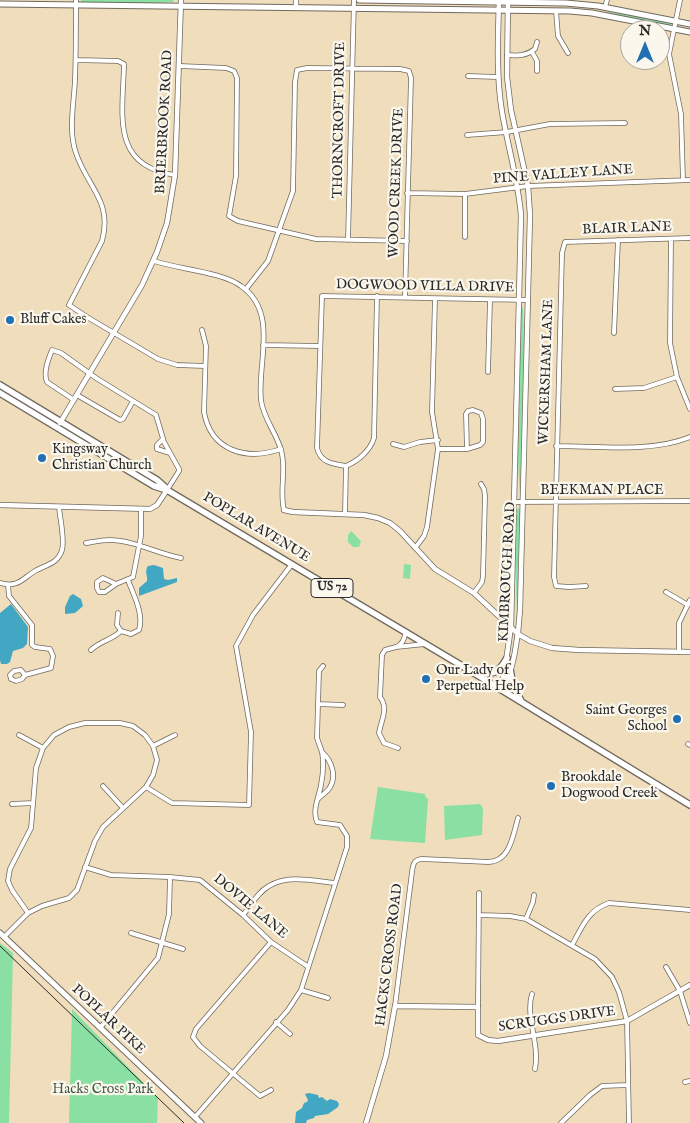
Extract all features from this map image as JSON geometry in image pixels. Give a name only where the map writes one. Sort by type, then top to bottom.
[{"type":"main road","points":[[359,0],[566,3],[603,10],[690,32]]},
{"type":"main road","points":[[0,4],[181,3],[354,8],[603,10],[639,14],[690,24]]},
{"type":"main road","name":"POPLAR AVENUE","points":[[0,385],[158,480],[167,490]]},
{"type":"main road","name":"POPLAR AVENUE","points":[[0,393],[154,486],[167,490],[406,632],[690,805]]},
{"type":"main road","points":[[474,673],[492,674],[498,672],[507,658]]},
{"type":"main road","points":[[510,670],[513,686],[522,702]]},
{"type":"main road","name":"POPLAR PIKE","points":[[2,935],[201,1123]]},
{"type":"street","points":[[296,0],[296,7]]},
{"type":"street","name":"THORNCROFT DRIVE","points":[[348,240],[354,0]]},
{"type":"street","points":[[601,0],[603,10]]},
{"type":"street","points":[[603,10],[607,0]]},
{"type":"street","points":[[680,0],[669,54],[681,114],[683,180]]},
{"type":"street","name":"KIMBROUGH ROAD","points":[[499,1],[498,76],[518,186],[521,215],[512,627],[500,690]]},
{"type":"street","name":"KIMBROUGH ROAD","points":[[500,690],[504,686],[510,670],[518,634],[530,215],[528,186],[511,110],[507,77],[508,1]]},
{"type":"street","points":[[76,3],[76,60],[72,132],[76,152],[100,199],[105,216],[105,230],[102,241],[69,305],[164,362],[182,366],[205,366]]},
{"type":"street","name":"BRIERBROOK ROAD","points":[[57,427],[142,285],[154,261],[168,219],[175,175],[181,3]]},
{"type":"street","points":[[556,11],[558,36],[568,53]]},
{"type":"street","points":[[507,55],[523,55],[532,52],[537,42]]},
{"type":"street","points":[[532,52],[537,60],[538,71]]},
{"type":"street","points":[[76,60],[118,61],[124,64],[123,131],[127,144],[136,158],[146,167],[158,173],[175,175]]},
{"type":"street","points":[[180,66],[226,68],[234,71],[237,78],[236,176],[229,216],[238,221],[316,239],[407,241]]},
{"type":"street","points":[[246,289],[268,261],[293,191],[295,82],[297,70],[306,68],[352,69]]},
{"type":"street","name":"WOOD CREEK DRIVE","points":[[352,69],[408,71],[411,78],[404,297]]},
{"type":"street","points":[[468,76],[498,76]]},
{"type":"street","points":[[467,135],[516,131],[550,124],[625,123]]},
{"type":"street","name":"PINE VALLEY LANE","points":[[407,192],[465,194],[518,186],[690,180]]},
{"type":"street","points":[[465,194],[465,237]]},
{"type":"street","points":[[671,238],[670,343],[677,377],[690,409]]},
{"type":"street","name":"BLAIR LANE","points":[[565,242],[690,238]]},
{"type":"street","points":[[614,333],[618,240]]},
{"type":"street","name":"WICKERSHAM LANE","points":[[565,242],[562,253],[554,578],[556,586],[586,586]]},
{"type":"street","points":[[154,261],[229,279],[246,289],[257,301],[263,326],[261,400],[265,415],[281,449],[284,464],[284,510],[371,516],[384,520],[400,531],[435,569],[474,593],[518,634],[530,641],[552,648],[579,650],[690,652]]},
{"type":"street","name":"DOGWOOD VILLA DRIVE","points":[[320,346],[322,296],[528,300]]},
{"type":"street","points":[[263,345],[320,346],[317,448],[319,455],[325,461],[346,466],[361,456],[371,445],[374,438],[377,296]]},
{"type":"street","points":[[415,548],[424,536],[427,527],[438,449],[432,412],[435,299]]},
{"type":"street","points":[[488,372],[490,300]]},
{"type":"street","points":[[202,330],[206,346],[205,416],[213,434],[218,441],[230,449],[247,454],[267,453],[281,449]]},
{"type":"street","points":[[0,505],[141,509],[155,507],[179,471],[163,439],[156,415],[90,374],[61,353],[52,350],[45,375],[47,382],[120,420],[123,419],[133,401]]},
{"type":"street","points":[[615,389],[644,388],[677,377]]},
{"type":"street","points":[[438,449],[467,449],[477,447],[483,442],[482,415],[473,410],[468,411],[466,414],[467,449]]},
{"type":"street","points":[[556,446],[651,446],[674,443],[690,437]]},
{"type":"street","points":[[163,439],[157,445],[157,449],[170,453]]},
{"type":"street","points":[[393,444],[404,447],[420,442],[438,440]]},
{"type":"street","points":[[345,514],[346,466]]},
{"type":"street","points":[[474,593],[482,582],[483,576],[484,490],[481,484]]},
{"type":"street","name":"BEEKMAN PLACE","points":[[515,502],[690,501]]},
{"type":"street","points":[[0,583],[8,586],[20,582],[35,571],[54,563],[62,551],[59,507]]},
{"type":"street","points":[[116,584],[102,578],[97,582],[97,588],[99,592],[105,592],[134,575],[140,536],[141,509]]},
{"type":"street","points":[[86,543],[109,540],[138,546],[167,556],[182,558]]},
{"type":"street","points":[[146,787],[172,803],[249,805],[251,732],[236,646],[252,615],[292,564]]},
{"type":"street","points":[[118,612],[117,625],[121,632],[131,634],[139,630],[141,624],[139,611],[128,580]]},
{"type":"street","points":[[8,586],[9,596],[32,625],[32,645],[50,649],[53,656],[51,668],[24,675]]},
{"type":"street","points":[[666,592],[689,602],[678,623],[679,652]]},
{"type":"street","points":[[91,650],[97,644],[114,638],[121,632]]},
{"type":"street","points":[[396,648],[404,641],[406,632]]},
{"type":"street","points":[[398,748],[384,743],[379,733],[385,710],[384,703],[380,697],[382,654],[385,650],[426,644]]},
{"type":"street","points":[[195,1117],[288,1010],[301,990],[307,966],[345,857],[347,836],[344,830],[340,825],[317,822],[316,818],[316,807],[322,778],[322,752],[317,738],[319,671],[323,666]]},
{"type":"street","points":[[318,704],[343,705]]},
{"type":"street","points":[[2,935],[28,913],[42,906],[69,898],[77,890],[95,841],[103,827],[146,787],[154,775],[157,760],[153,746],[145,735],[133,726],[120,723],[85,723],[69,727],[54,735],[43,748],[36,768],[31,828],[10,869],[8,881],[28,913]]},
{"type":"street","points":[[19,734],[43,748]]},
{"type":"street","points":[[153,746],[175,735]]},
{"type":"street","points":[[318,799],[328,790],[333,773],[332,765],[322,752]]},
{"type":"street","points":[[103,786],[123,808]]},
{"type":"street","points":[[12,804],[33,804]]},
{"type":"street","name":"HACKS CROSS ROAD","points":[[366,1123],[387,1055],[414,862],[418,859],[488,862],[499,859],[508,850],[518,818]]},
{"type":"street","name":"DOVIE LANE","points":[[85,867],[111,876],[170,877],[200,880],[244,915],[272,942],[307,966]]},
{"type":"street","points":[[100,1028],[158,958],[169,914],[170,877]]},
{"type":"street","points":[[244,915],[268,886],[282,880],[292,879],[335,883]]},
{"type":"street","points":[[395,1006],[478,1007],[479,893]]},
{"type":"street","points":[[526,919],[534,895]]},
{"type":"street","points":[[572,945],[591,913],[598,907],[609,903],[690,910]]},
{"type":"street","points":[[479,915],[510,916],[526,919],[595,959],[612,977],[619,992],[627,1021],[629,1123]]},
{"type":"street","points":[[131,933],[183,949]]},
{"type":"street","points":[[271,1090],[260,1096],[200,1046],[193,1037],[196,1029],[272,942]]},
{"type":"street","points":[[666,967],[680,991],[690,1023]]},
{"type":"street","name":"SCRUGGS DRIVE","points":[[478,1007],[478,1036],[498,1041],[627,1021],[690,985]]},
{"type":"street","points":[[301,990],[328,998]]},
{"type":"street","points":[[532,994],[530,1003],[538,1058],[535,1069]]},
{"type":"street","points":[[276,1022],[290,1034]]},
{"type":"street","points":[[561,1123],[590,1094],[602,1086],[628,1085]]},
{"type":"green space","points":[[81,0],[173,0],[174,2],[142,4],[82,3]]},
{"type":"green space","points":[[607,12],[657,20],[638,20],[608,14]]},
{"type":"green space","points":[[523,307],[524,341],[520,495],[518,461],[521,308]]},
{"type":"green space","points":[[518,508],[520,510],[517,618],[515,551],[516,510]]},
{"type":"green space","points":[[351,531],[361,541],[359,547],[353,547],[348,542],[348,535]]},
{"type":"green space","points":[[404,564],[411,565],[410,579],[403,578]]},
{"type":"green space","points":[[378,787],[425,794],[428,799],[425,843],[370,839]]},
{"type":"green space","points":[[480,804],[483,808],[482,835],[445,840],[444,806]]},
{"type":"green space","points":[[0,943],[13,953],[9,1123],[0,1123]]},
{"type":"green space","name":"Hacks Cross Park","points":[[72,1009],[158,1098],[157,1123],[69,1123]]},
{"type":"water","points":[[154,565],[163,568],[164,579],[177,578],[177,582],[139,596],[139,588],[147,581],[147,568]]},
{"type":"water","points":[[73,594],[81,599],[83,606],[75,613],[65,614],[65,607],[70,596]]},
{"type":"water","points":[[11,604],[28,627],[27,644],[23,648],[13,651],[10,662],[1,664],[0,613]]},
{"type":"water","points":[[305,1094],[318,1095],[319,1098],[322,1097],[327,1101],[330,1099],[337,1101],[338,1107],[328,1114],[315,1116],[307,1120],[306,1123],[295,1123],[296,1112],[307,1102]]},
{"type":"railway","points":[[0,946],[184,1123]]},
{"type":"place","name":"Bluff Cakes","points":[[10,320]]},
{"type":"place","name":"Kingsway Christian Church","points":[[42,458]]},
{"type":"place","name":"Our Lady of Perpetual Help","points":[[426,679]]},
{"type":"place","name":"Saint Georges School","points":[[677,719]]},
{"type":"place","name":"Brookdale Dogwood Creek","points":[[551,786]]}]
